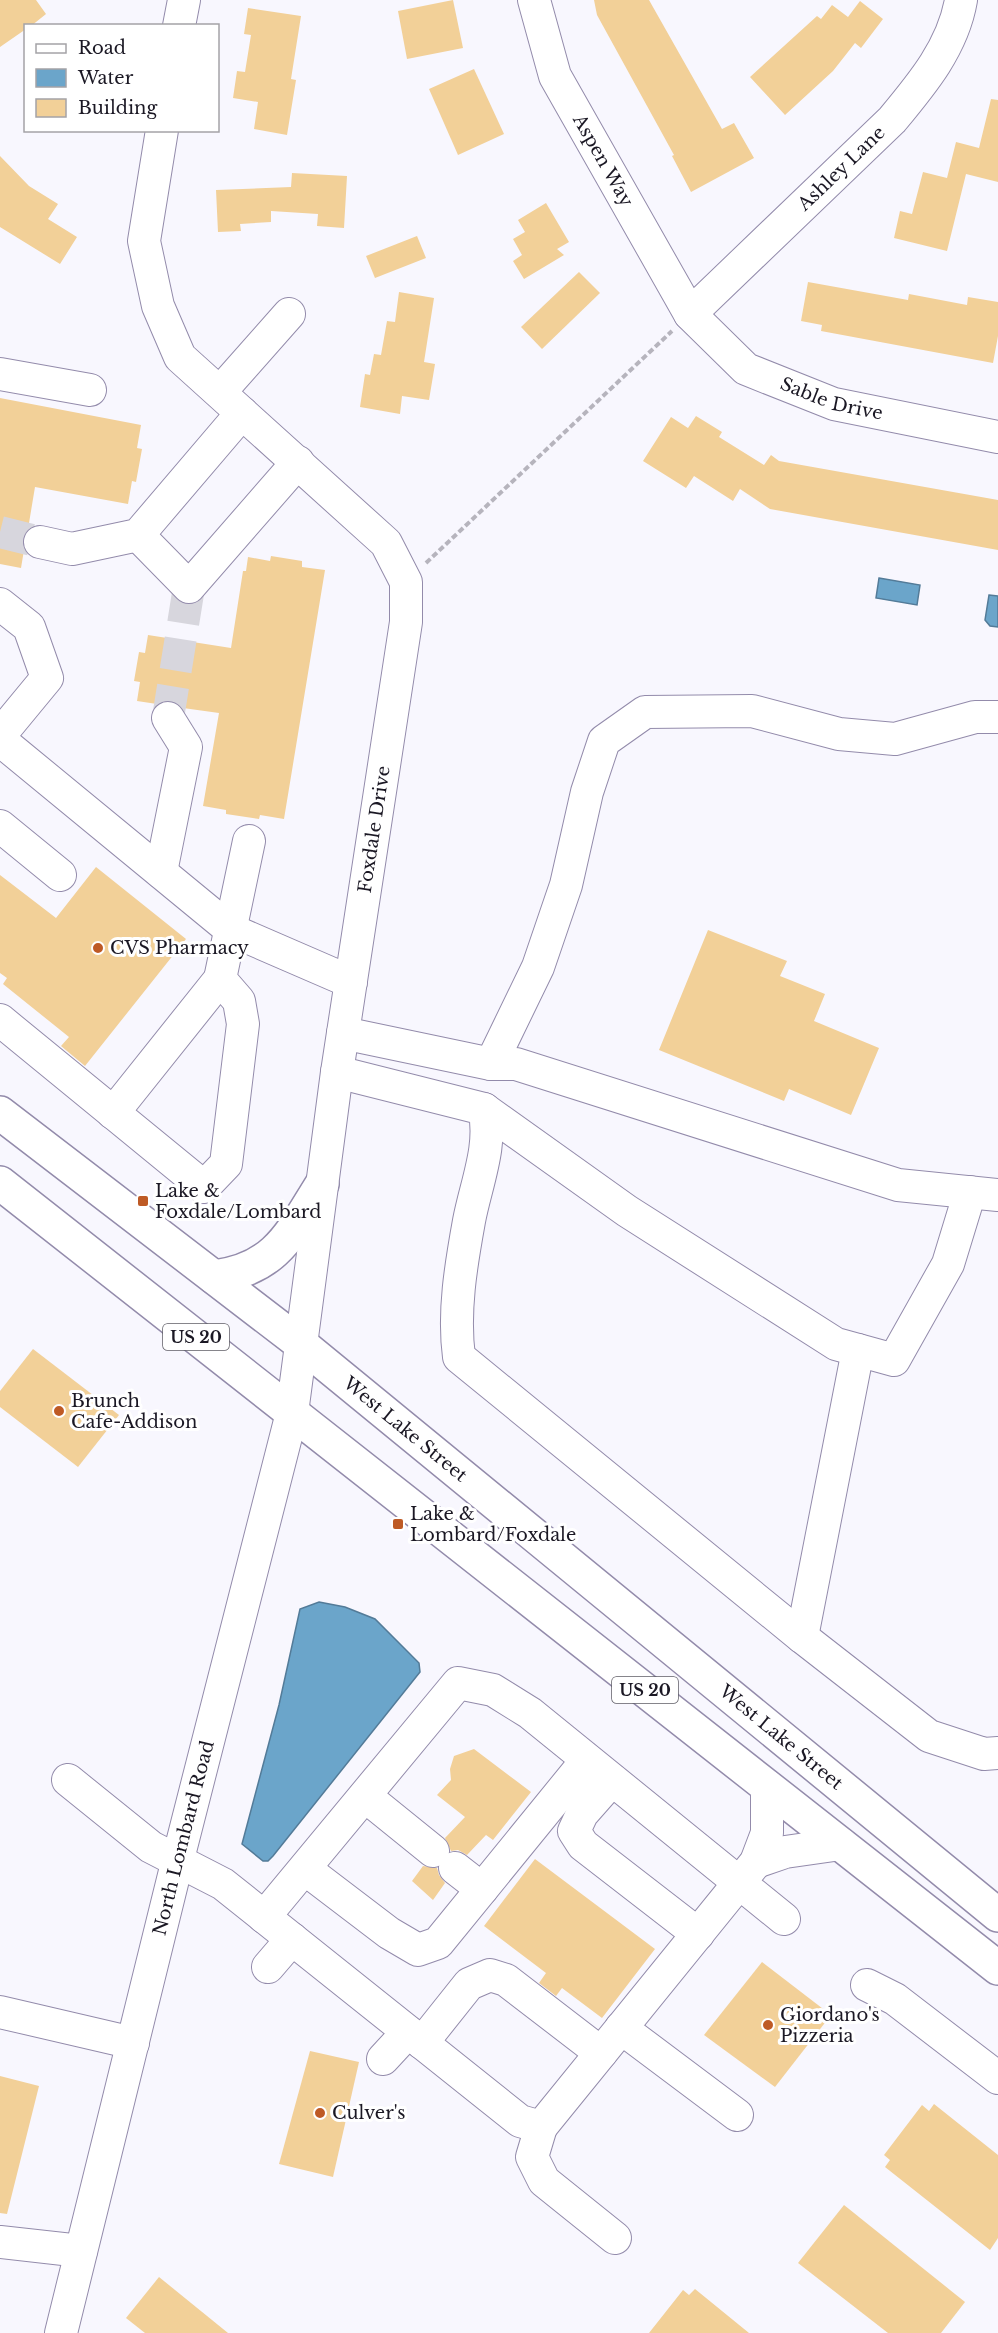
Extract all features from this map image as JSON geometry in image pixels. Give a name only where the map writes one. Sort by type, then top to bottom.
[{"type":"main road","name":"West Lake Street","points":[[0,1113],[301,1344],[998,1915]]},
{"type":"main road","name":"US 20","points":[[0,1183],[998,1968]]},
{"type":"main road","points":[[214,1277],[244,1272],[272,1255],[294,1229],[322,1184]]},
{"type":"street","points":[[179,24],[184,0]]},
{"type":"street","name":"Aspen Way","points":[[534,0],[555,76],[690,314]]},
{"type":"street","name":"Ashley Lane","points":[[690,314],[892,120],[920,86],[951,36],[961,0]]},
{"type":"street","name":"Foxdale Drive","points":[[162,132],[144,241],[158,306],[180,357],[386,543],[406,582],[406,622],[337,1072],[301,1344]]},
{"type":"street","points":[[40,542],[72,549],[138,535],[290,314]]},
{"type":"street","name":"Sable Drive","points":[[690,314],[746,369],[834,404],[998,436]]},
{"type":"street","points":[[0,374],[90,390]]},
{"type":"street","points":[[138,535],[189,587],[298,462]]},
{"type":"street","points":[[0,604],[29,627],[47,678],[0,735]]},
{"type":"street","points":[[491,1064],[538,967],[566,885],[587,792],[604,741],[645,712],[752,711],[839,734],[895,739],[975,717],[998,717]]},
{"type":"street","points":[[160,872],[186,747],[168,718]]},
{"type":"street","points":[[0,740],[231,930],[351,982]]},
{"type":"street","points":[[0,826],[60,875]]},
{"type":"street","points":[[113,1113],[220,979],[249,841]]},
{"type":"street","points":[[0,1020],[204,1187],[226,1164],[243,1024],[239,1001],[220,979]]},
{"type":"street","points":[[337,1072],[484,1109],[627,1211],[836,1344],[894,1360],[948,1264],[984,1193],[898,1185],[516,1064],[491,1064],[343,1033]]},
{"type":"street","points":[[484,1109],[489,1128],[469,1221],[455,1327],[459,1357],[802,1637],[929,1736],[984,1754],[998,1753]]},
{"type":"street","name":"North Lombard Road","points":[[62,2333],[178,1859],[292,1413],[301,1344]]},
{"type":"street","points":[[802,1637],[858,1350]]},
{"type":"street","points":[[264,1917],[458,1683],[493,1690],[530,1713],[612,1780],[748,1872],[784,1919]]},
{"type":"street","points":[[305,1869],[389,1933],[418,1950],[438,1943],[587,1760]]},
{"type":"street","points":[[68,1780],[152,1847],[223,1884],[520,2121],[541,2127]]},
{"type":"street","points":[[612,1780],[582,1814],[574,1831],[583,1845],[698,1934]]},
{"type":"street","points":[[615,2238],[544,2181],[532,2157],[541,2127],[748,1872],[767,1833],[766,1786]]},
{"type":"street","points":[[365,1796],[482,1890]]},
{"type":"street","points":[[748,1872],[785,1852],[840,1844]]},
{"type":"street","points":[[268,1967],[292,1939]]},
{"type":"street","points":[[383,2059],[415,2037],[469,1984],[490,1975],[507,1980],[601,2053]]},
{"type":"street","points":[[867,1985],[895,1999],[998,2078]]},
{"type":"street","points":[[0,2012],[133,2043]]},
{"type":"street","points":[[621,2028],[737,2115]]},
{"type":"street","points":[[0,2242],[81,2251]]},
{"type":"path","points":[[406,582],[690,314]]},
{"type":"water","points":[[879,578],[920,585],[917,605],[876,598]]},
{"type":"water","points":[[989,595],[998,596],[998,627],[990,626],[985,620]]},
{"type":"water","points":[[319,1602],[345,1607],[375,1619],[419,1663],[420,1672],[273,1856],[268,1861],[263,1861],[242,1844],[279,1705],[300,1609]]},
{"type":"building","points":[[0,0],[36,0],[46,14],[34,24],[24,24],[24,30],[0,47]]},
{"type":"building","points":[[453,0],[463,48],[407,59],[398,11]]},
{"type":"building","points":[[594,0],[649,0],[722,129],[734,123],[754,158],[691,192],[672,156],[674,155],[597,15]]},
{"type":"building","points":[[860,1],[883,19],[861,48],[855,43],[833,71],[785,115],[750,77],[817,16],[821,19],[832,5],[848,17]]},
{"type":"building","points":[[248,8],[301,16],[291,79],[296,80],[287,135],[254,129],[258,102],[233,98],[237,71],[245,72],[251,35],[244,34]]},
{"type":"building","points":[[474,69],[504,134],[458,155],[429,89]]},
{"type":"building","points":[[991,99],[998,100],[998,182],[966,174],[947,251],[894,238],[900,211],[912,214],[923,172],[947,178],[956,142],[979,148]]},
{"type":"building","points":[[0,156],[29,186],[58,204],[48,219],[77,237],[60,264],[0,227]]},
{"type":"building","points":[[292,173],[347,176],[344,228],[317,226],[318,214],[271,211],[271,222],[240,224],[241,231],[218,232],[216,190],[291,187]]},
{"type":"building","points":[[546,203],[569,242],[557,249],[564,255],[524,279],[513,261],[522,255],[513,239],[525,232],[518,220]]},
{"type":"building","points":[[417,236],[426,258],[375,278],[366,256]]},
{"type":"building","points":[[579,272],[600,293],[542,349],[521,327]]},
{"type":"building","points":[[808,282],[908,300],[909,294],[967,305],[968,297],[998,302],[998,336],[993,363],[821,331],[822,325],[801,321]]},
{"type":"building","points":[[399,292],[434,298],[424,362],[435,364],[429,400],[402,396],[400,414],[360,407],[365,374],[370,375],[374,354],[381,355],[387,321],[395,322]]},
{"type":"building","points":[[0,398],[141,425],[137,448],[142,449],[136,482],[132,481],[128,504],[35,487],[28,529],[22,539],[24,550],[21,568],[0,564]]},
{"type":"building","points":[[696,416],[722,432],[719,437],[764,465],[771,455],[779,461],[998,500],[998,550],[770,509],[740,489],[733,501],[694,476],[686,488],[643,461],[671,417],[688,428]]},
{"type":"building","points":[[271,556],[302,561],[302,567],[325,570],[284,819],[260,815],[259,819],[226,814],[226,810],[203,806],[219,713],[183,708],[168,700],[157,704],[137,701],[140,682],[134,681],[139,652],[145,653],[148,635],[231,648],[243,571],[246,571],[248,557],[270,561]]},
{"type":"building","points":[[96,867],[186,939],[85,1066],[61,1046],[69,1037],[3,984],[7,978],[0,973],[0,875],[56,918]]},
{"type":"building","points":[[708,930],[787,961],[780,976],[825,994],[814,1021],[879,1048],[851,1115],[789,1089],[784,1101],[659,1050]]},
{"type":"building","name":"Brunch Cafe-Addison","points":[[33,1349],[119,1415],[78,1467],[0,1407],[0,1391]]},
{"type":"building","points":[[474,1749],[531,1792],[493,1840],[486,1835],[467,1855],[458,1850],[451,1851],[445,1838],[465,1817],[437,1795],[451,1780],[450,1769],[454,1756]]},
{"type":"building","points":[[535,1859],[655,1949],[602,2018],[562,1988],[556,1996],[539,1983],[546,1973],[484,1926]]},
{"type":"building","points":[[423,1866],[437,1868],[445,1883],[433,1900],[412,1881]]},
{"type":"building","name":"Giordano's Pizzeria","points":[[762,1962],[831,2015],[775,2087],[704,2035]]},
{"type":"building","name":"Culver's","points":[[310,2051],[359,2062],[333,2177],[279,2164]]},
{"type":"building","points":[[0,2076],[39,2086],[7,2214],[0,2213]]},
{"type":"building","points":[[934,2104],[998,2155],[998,2238],[990,2250],[885,2167],[890,2160],[884,2155],[922,2105],[929,2111]]},
{"type":"building","points":[[844,2205],[965,2302],[941,2333],[888,2333],[798,2263]]},
{"type":"building","points":[[159,2277],[228,2333],[145,2333],[126,2318]]},
{"type":"building","points":[[695,2289],[749,2333],[649,2333],[683,2290],[689,2295]]},
{"type":"tunnel","points":[[0,532],[40,542]]},
{"type":"tunnel","points":[[168,718],[189,587]]},
{"type":"place","name":"CVS Pharmacy","points":[[98,948]]},
{"type":"place","name":"Lake & Foxdale/Lombard","points":[[143,1201]]},
{"type":"place","name":"Brunch Cafe-Addison","points":[[59,1411]]},
{"type":"place","name":"Lake & Lombard/Foxdale","points":[[398,1524]]},
{"type":"place","name":"Giordano's Pizzeria","points":[[768,2025]]},
{"type":"place","name":"Culver's","points":[[320,2113]]}]
